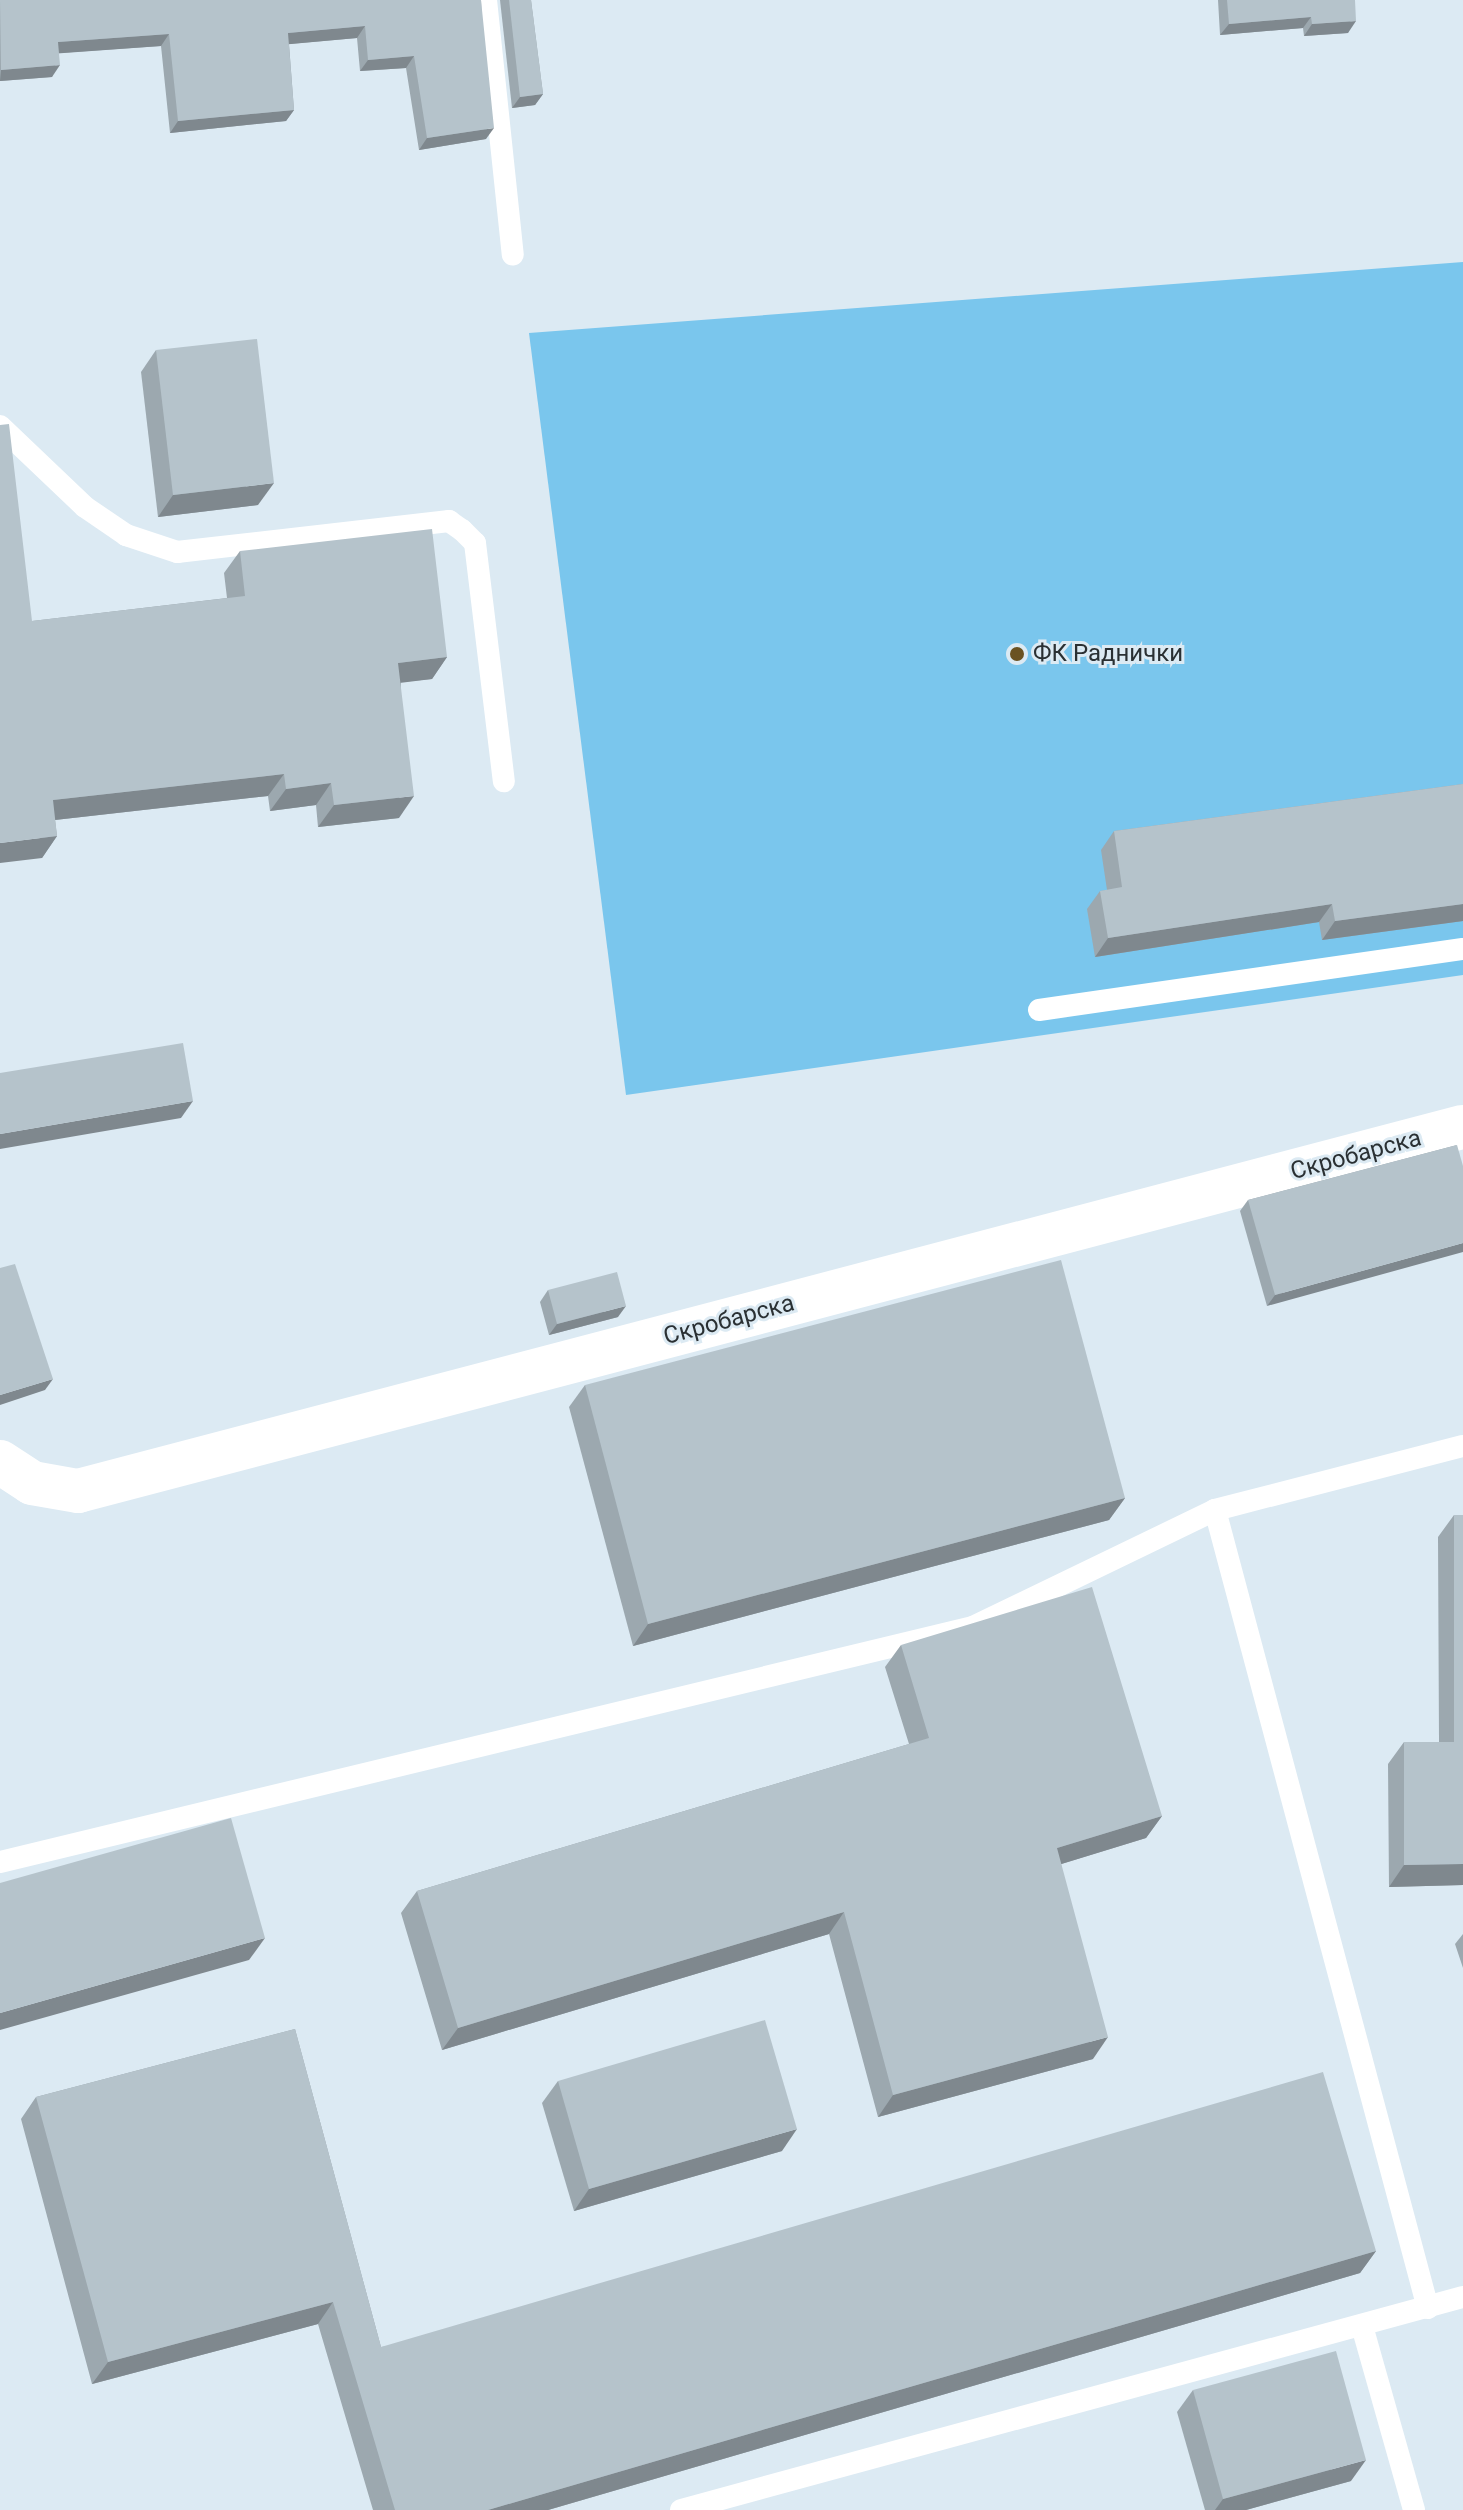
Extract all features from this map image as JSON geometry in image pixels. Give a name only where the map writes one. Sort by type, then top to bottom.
[{"type":"street","name":"Скробарска","points":[[0,1462],[32,1483],[78,1491],[1463,1127]]},
{"type":"lane","points":[[486,0],[513,255]]},
{"type":"lane","points":[[0,426],[85,507],[126,535],[177,552],[449,521],[462,530],[475,543],[504,781]]},
{"type":"lane","points":[[1039,1010],[1463,949]]},
{"type":"lane","points":[[0,1862],[973,1627],[1215,1510],[1463,1446]]},
{"type":"lane","points":[[1215,1510],[1428,2308]]},
{"type":"lane","points":[[681,2510],[1463,2297]]},
{"type":"lane","points":[[1362,2326],[1414,2510]]},
{"type":"shaded area","name":"ФК Раднички","points":[[1463,262],[1463,975],[626,1095],[529,333]]},
{"type":"building","points":[[0,0],[481,0],[494,128],[427,138],[414,56],[368,60],[365,26],[288,33],[294,110],[178,121],[169,34],[58,42],[60,65],[1,70]]},
{"type":"building","points":[[509,0],[531,0],[543,94],[520,97]]},
{"type":"building","points":[[1227,0],[1355,0],[1356,21],[1312,24],[1311,17],[1229,24]]},
{"type":"building","points":[[257,339],[274,483],[173,495],[156,350]]},
{"type":"building","points":[[9,424],[32,621],[245,596],[240,551],[432,529],[447,657],[398,663],[414,796],[334,805],[331,783],[286,789],[284,774],[53,800],[57,836],[0,843],[0,425]]},
{"type":"building","points":[[1463,784],[1463,904],[1335,921],[1332,904],[1108,938],[1100,891],[1122,887],[1114,831]]},
{"type":"building","points":[[183,1043],[193,1101],[0,1134],[0,1073]]},
{"type":"building","points":[[1457,1145],[1463,1166],[1463,1243],[1275,1295],[1248,1200]]},
{"type":"building","points":[[1061,1260],[1125,1498],[648,1624],[585,1385]]},
{"type":"building","points":[[15,1264],[53,1379],[0,1395],[0,1268]]},
{"type":"building","points":[[617,1272],[626,1306],[557,1324],[548,1290]]},
{"type":"building","points":[[1454,1515],[1463,1515],[1463,1864],[1404,1865],[1404,1742],[1454,1742]]},
{"type":"building","points":[[1092,1587],[1162,1816],[1057,1848],[1108,2037],[893,2095],[844,1912],[458,2028],[417,1891],[929,1738],[901,1645]]},
{"type":"building","points":[[231,1818],[265,1938],[0,2013],[0,1883]]},
{"type":"building","points":[[765,2020],[797,2129],[589,2189],[558,2081]]},
{"type":"building","points":[[295,2029],[381,2347],[1323,2072],[1376,2251],[488,2510],[395,2510],[333,2302],[108,2362],[36,2097]]},
{"type":"building","points":[[1336,2351],[1366,2460],[1223,2499],[1193,2390]]},
{"type":"place","name":"ФК Раднички","points":[[1017,654]]}]
